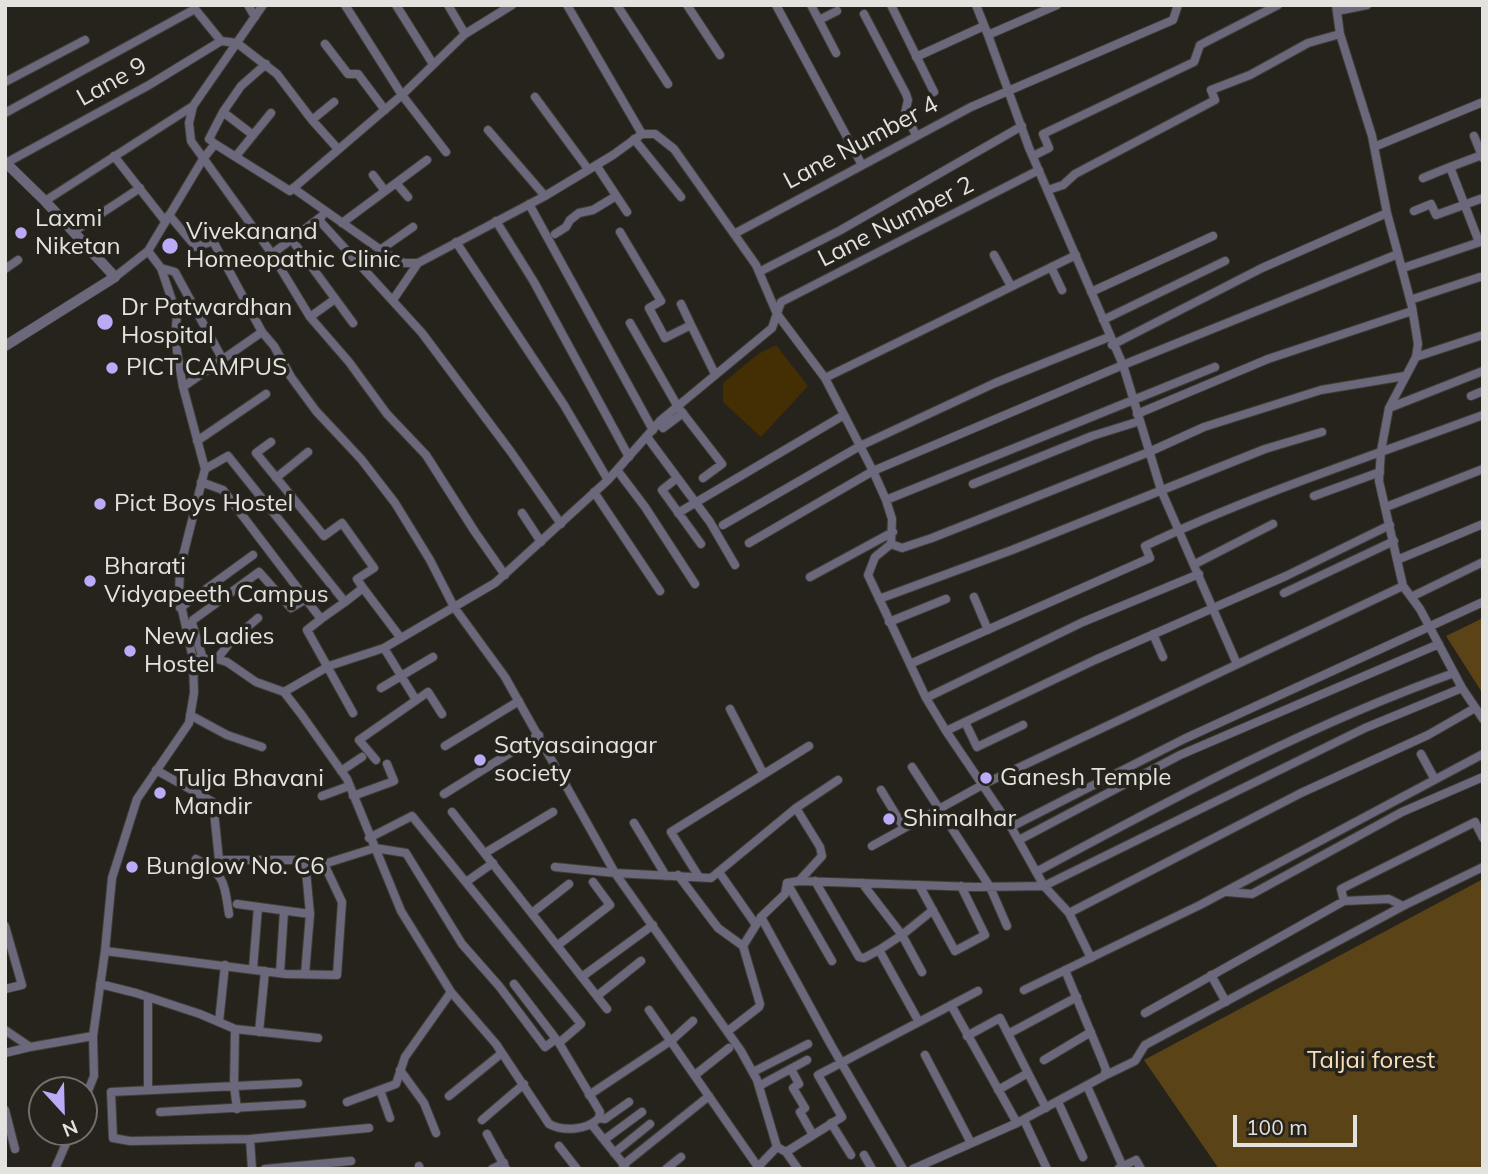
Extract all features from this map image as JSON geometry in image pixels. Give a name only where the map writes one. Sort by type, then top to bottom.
[{"type":"street","points":[[248,5],[255,17]]},
{"type":"street","points":[[45,201],[193,106],[263,5]]},
{"type":"street","points":[[345,5],[402,95],[446,152]]},
{"type":"street","points":[[396,5],[433,64]]},
{"type":"street","points":[[448,5],[465,34]]},
{"type":"street","points":[[266,64],[241,86],[209,139],[290,191],[402,95],[465,34],[501,8],[512,5]]},
{"type":"street","points":[[567,5],[638,137],[681,197]]},
{"type":"street","points":[[617,5],[668,84]]},
{"type":"street","points":[[687,5],[720,55]]},
{"type":"street","points":[[776,5],[862,165]]},
{"type":"street","points":[[811,5],[836,53]]},
{"type":"street","points":[[891,5],[934,92]]},
{"type":"street","points":[[976,5],[1033,156],[1123,365],[1161,490],[1237,664]]},
{"type":"street","points":[[988,35],[1057,5]]},
{"type":"street","name":"Lane Number 4","points":[[734,234],[971,107],[1173,20],[1178,5]]},
{"type":"street","points":[[1033,156],[1049,148],[1042,134],[1195,62],[1200,45],[1278,5]]},
{"type":"street","points":[[1367,5],[1336,8],[1340,34],[1374,147],[1418,344],[1416,357],[1389,408],[1381,451],[1380,481],[1403,586],[1483,719]]},
{"type":"street","points":[[5,114],[195,9],[221,41],[237,43],[277,74],[338,149]]},
{"type":"street","points":[[819,20],[837,11]]},
{"type":"street","points":[[864,13],[906,94],[908,100],[905,113],[916,135]]},
{"type":"street","points":[[916,57],[984,26]]},
{"type":"street","points":[[1048,190],[1063,185],[1075,174],[1215,100],[1211,90],[1250,75],[1308,43],[1340,34]]},
{"type":"street","points":[[5,82],[85,40]]},
{"type":"street","name":"Lane 9","points":[[6,163],[149,85],[221,41]]},
{"type":"street","points":[[325,44],[348,74],[358,74],[385,110]]},
{"type":"street","points":[[535,97],[627,212]]},
{"type":"street","points":[[312,120],[334,102]]},
{"type":"street","points":[[1374,147],[1483,102]]},
{"type":"street","points":[[193,106],[189,132],[191,141],[272,254],[310,317],[349,362],[387,414],[426,455],[505,575]]},
{"type":"street","points":[[223,112],[253,135]]},
{"type":"street","points":[[236,156],[271,113]]},
{"type":"street","points":[[759,272],[839,231],[1022,126]]},
{"type":"street","points":[[488,130],[545,196]]},
{"type":"street","points":[[393,300],[418,263],[545,196],[638,137],[654,134],[674,149],[759,272],[777,314],[825,378],[873,471],[886,500],[893,532],[891,544],[875,557],[868,575],[878,599],[926,698],[1011,827],[1044,886],[1069,913],[1091,958]]},
{"type":"street","points":[[1423,178],[1482,157],[1474,136]]},
{"type":"street","points":[[7,341],[115,277],[148,251],[215,144]]},
{"type":"street","points":[[114,156],[167,218],[196,247],[213,241],[262,332],[274,346],[291,377],[316,411],[361,459],[396,503],[454,607],[505,677],[615,873],[728,1031],[753,1072],[777,1147],[786,1152],[798,1169]]},
{"type":"street","points":[[342,223],[427,160]]},
{"type":"street","points":[[6,163],[115,277]]},
{"type":"street","points":[[1403,268],[1481,242],[1450,167]]},
{"type":"street","name":"Lane Number 2","points":[[680,410],[715,374],[772,328],[781,302],[1039,170]]},
{"type":"street","points":[[373,175],[385,191]]},
{"type":"street","points":[[396,183],[408,197]]},
{"type":"street","points":[[74,232],[140,188]]},
{"type":"street","points":[[293,188],[380,250],[404,263],[418,263]]},
{"type":"street","points":[[555,234],[566,228],[570,220],[579,213],[593,210],[616,196]]},
{"type":"street","points":[[1414,211],[1431,204],[1436,215],[1483,198]]},
{"type":"street","points":[[528,204],[653,430]]},
{"type":"street","points":[[272,254],[327,212]]},
{"type":"street","points":[[723,525],[860,446],[995,383],[1111,341],[1262,268],[1387,214]]},
{"type":"street","points":[[318,219],[393,300],[445,363],[561,524]]},
{"type":"street","points":[[496,220],[534,282],[629,457]]},
{"type":"street","points":[[380,250],[413,227]]},
{"type":"street","points":[[620,232],[661,301],[649,308],[665,338],[691,325]]},
{"type":"street","points":[[1091,292],[1213,236]]},
{"type":"street","points":[[292,240],[353,323]]},
{"type":"street","points":[[456,242],[564,405],[608,480]]},
{"type":"street","points":[[94,1076],[93,1036],[112,878],[136,799],[189,723],[194,693],[193,659],[180,608],[180,568],[205,469],[183,387],[175,340],[177,315],[161,268],[148,251]]},
{"type":"street","points":[[749,543],[873,471],[1123,365],[1398,254]]},
{"type":"street","points":[[994,255],[1011,286]]},
{"type":"street","points":[[825,378],[1076,256]]},
{"type":"street","points":[[5,269],[18,260]]},
{"type":"street","points":[[1104,320],[1225,261]]},
{"type":"street","points":[[1051,267],[1062,290]]},
{"type":"street","points":[[161,268],[176,272],[223,360]]},
{"type":"street","points":[[1410,300],[1480,277]]},
{"type":"street","points":[[310,317],[335,299]]},
{"type":"street","points":[[681,304],[715,374]]},
{"type":"street","points":[[973,484],[1138,418],[1268,359],[1412,311]]},
{"type":"street","points":[[629,323],[680,410],[722,464],[702,478]]},
{"type":"street","points":[[183,387],[262,332]]},
{"type":"street","points":[[1416,357],[1483,335]]},
{"type":"street","points":[[886,500],[1215,367]]},
{"type":"street","points":[[1389,408],[1483,371]]},
{"type":"street","points":[[891,544],[902,548],[932,538],[1149,452],[1204,427],[1254,410],[1321,390],[1405,376]]},
{"type":"street","points":[[1471,396],[1483,391]]},
{"type":"street","points":[[197,441],[266,394]]},
{"type":"street","points":[[284,692],[328,666],[384,648],[505,575],[608,480],[661,420],[680,410]]},
{"type":"street","points":[[663,428],[680,410]]},
{"type":"street","points":[[678,513],[844,415]]},
{"type":"street","points":[[910,664],[1150,558],[1145,546],[1179,530],[1381,451],[1483,415]]},
{"type":"street","points":[[878,599],[1012,550],[1265,449],[1322,432]]},
{"type":"street","points":[[647,437],[696,503],[736,565]]},
{"type":"street","points":[[271,442],[256,453],[324,536],[342,523],[374,568],[357,579],[400,637]]},
{"type":"street","points":[[276,478],[308,452]]},
{"type":"street","points":[[205,469],[228,456],[345,602]]},
{"type":"street","points":[[1386,507],[1483,469]]},
{"type":"street","points":[[617,470],[645,507],[695,584]]},
{"type":"street","points":[[1314,496],[1380,472]]},
{"type":"street","points":[[677,478],[662,490],[701,544]]},
{"type":"street","points":[[201,482],[223,490],[321,619]]},
{"type":"street","points":[[594,492],[660,591]]},
{"type":"street","points":[[522,513],[541,542]]},
{"type":"street","points":[[1195,564],[1273,524]]},
{"type":"street","points":[[1397,559],[1483,524]]},
{"type":"street","points":[[946,731],[1153,634],[1286,576],[1390,525]]},
{"type":"street","points":[[810,577],[893,532]]},
{"type":"street","points":[[1284,593],[1394,541]]},
{"type":"street","points":[[180,608],[253,555]]},
{"type":"street","points":[[1411,597],[1483,562]]},
{"type":"street","points":[[203,659],[193,620],[259,572],[291,608],[306,599]]},
{"type":"street","points":[[926,698],[1083,622],[1199,574]]},
{"type":"street","points":[[872,846],[984,784],[1403,586]]},
{"type":"street","points":[[353,713],[307,630],[363,588]]},
{"type":"street","points":[[974,597],[988,630]]},
{"type":"street","points":[[889,622],[946,599]]},
{"type":"street","points":[[1011,827],[1184,739],[1430,628],[1483,601]]},
{"type":"street","points":[[217,659],[232,640],[258,618]]},
{"type":"street","points":[[1153,634],[1163,657]]},
{"type":"street","points":[[1019,840],[1180,755],[1439,644]]},
{"type":"street","points":[[384,648],[416,700]]},
{"type":"street","points":[[381,688],[433,657]]},
{"type":"street","points":[[193,659],[217,659],[227,662],[256,682],[284,692],[341,771],[401,911],[451,992],[502,1053],[549,1124],[577,1128],[592,1125],[599,1118],[600,1112],[557,1041],[514,984]]},
{"type":"street","points":[[1036,872],[1212,779],[1335,720],[1454,673]]},
{"type":"street","points":[[787,883],[815,881],[990,887],[1044,886],[1365,728],[1462,688]]},
{"type":"street","points":[[376,760],[359,740],[416,700],[428,692],[442,714]]},
{"type":"street","points":[[445,746],[519,701]]},
{"type":"street","points":[[1069,913],[1301,793],[1428,734],[1475,708]]},
{"type":"street","points":[[730,709],[763,773]]},
{"type":"street","points":[[190,715],[227,735],[262,747]]},
{"type":"street","points":[[965,722],[977,747],[1023,725]]},
{"type":"street","points":[[444,794],[539,735]]},
{"type":"street","points":[[699,877],[671,832],[809,746]]},
{"type":"street","points":[[1421,754],[1434,778]]},
{"type":"street","points":[[1024,990],[1225,892],[1483,754]]},
{"type":"street","points":[[341,771],[362,757]]},
{"type":"street","points":[[353,796],[394,781],[387,764]]},
{"type":"street","points":[[912,767],[990,887],[1007,926]]},
{"type":"street","points":[[156,771],[213,802],[219,860],[305,860],[310,914],[305,974]]},
{"type":"street","points":[[1225,892],[1252,894],[1402,812],[1483,777]]},
{"type":"street","points":[[555,867],[711,878],[796,808],[838,780]]},
{"type":"street","points":[[323,796],[349,786]]},
{"type":"street","points":[[881,790],[904,828]]},
{"type":"street","points":[[796,808],[820,847],[822,856],[799,881]]},
{"type":"street","points":[[485,853],[553,811]]},
{"type":"street","points":[[452,812],[607,1009]]},
{"type":"street","points":[[105,951],[280,973],[337,975],[342,902],[324,864],[375,848],[406,853],[462,944],[499,986],[545,1047],[581,1024],[412,816],[369,838]]},
{"type":"street","points":[[1344,901],[1341,889],[1475,822],[1483,838]]},
{"type":"street","points":[[634,823],[666,876]]},
{"type":"street","points":[[197,859],[216,869],[225,887],[229,914]]},
{"type":"street","points":[[466,882],[493,863]]},
{"type":"street","points":[[913,1169],[1020,1121],[1136,1061],[1145,1045],[1403,905],[1483,867]]},
{"type":"street","points":[[719,872],[758,921],[903,1169]]},
{"type":"street","points":[[678,875],[718,928],[743,946],[760,1004],[757,1010],[728,1031]]},
{"type":"street","points":[[815,881],[859,957],[864,958],[879,950],[933,910]]},
{"type":"street","points":[[558,945],[610,905],[593,882]]},
{"type":"street","points":[[743,946],[758,921],[785,894],[787,883]]},
{"type":"street","points":[[787,883],[832,961]]},
{"type":"street","points":[[862,883],[902,935],[922,972]]},
{"type":"street","points":[[532,913],[569,884]]},
{"type":"street","points":[[919,885],[955,951],[985,935],[961,886]]},
{"type":"street","points":[[1144,1013],[1344,901],[1389,899],[1403,905]]},
{"type":"street","points":[[237,904],[310,914]]},
{"type":"street","points":[[253,969],[258,907]]},
{"type":"street","points":[[280,973],[284,911]]},
{"type":"street","points":[[583,976],[653,925]]},
{"type":"street","points":[[5,926],[22,985],[5,989]]},
{"type":"street","points":[[879,950],[919,1023]]},
{"type":"street","points":[[597,996],[641,961]]},
{"type":"street","points":[[219,1022],[225,965]]},
{"type":"street","points":[[1065,970],[1106,1070],[1104,1076]]},
{"type":"street","points":[[259,1032],[265,971]]},
{"type":"street","points":[[1211,975],[1226,1002]]},
{"type":"street","points":[[100,984],[148,997],[235,1029],[318,1038]]},
{"type":"street","points":[[786,1152],[842,1117],[818,1075],[978,991]]},
{"type":"street","points":[[347,1102],[396,1084],[405,1057],[451,992]]},
{"type":"street","points":[[148,997],[148,1090]]},
{"type":"street","points":[[1008,1034],[1077,997]]},
{"type":"street","points":[[951,1005],[998,1090],[1020,1121],[1047,1169]]},
{"type":"street","points":[[649,1010],[757,1168],[777,1147]]},
{"type":"street","points":[[967,1036],[1000,1018],[1046,1108]]},
{"type":"street","points":[[589,1095],[671,1040],[693,1021]]},
{"type":"street","points":[[235,1029],[234,1086],[237,1109]]},
{"type":"street","points":[[5,1030],[30,1047]]},
{"type":"street","points":[[1044,1060],[1091,1032]]},
{"type":"street","points":[[5,1053],[93,1036]]},
{"type":"street","points":[[753,1072],[808,1044]]},
{"type":"street","points":[[695,1075],[729,1048]]},
{"type":"street","points":[[449,1096],[502,1053]]},
{"type":"street","points":[[925,1055],[971,1143]]},
{"type":"street","points":[[759,1086],[807,1060]]},
{"type":"street","points":[[791,1069],[799,1084],[793,1088],[805,1108],[800,1112],[813,1135]]},
{"type":"street","points":[[400,1070],[424,1103],[436,1133]]},
{"type":"street","points":[[998,1090],[1028,1073]]},
{"type":"street","points":[[298,1083],[111,1092],[113,1138],[250,1139],[369,1128]]},
{"type":"street","points":[[482,1120],[524,1084]]},
{"type":"street","points":[[1087,1086],[1121,1168],[1136,1160],[1141,1169]]},
{"type":"street","points":[[380,1090],[390,1118]]},
{"type":"street","points":[[592,1125],[625,1167],[709,1096]]},
{"type":"street","points":[[599,1118],[605,1119],[629,1102]]},
{"type":"street","points":[[1058,1102],[1083,1157]]},
{"type":"street","points":[[160,1112],[302,1104]]},
{"type":"street","points":[[5,1110],[15,1149]]},
{"type":"street","points":[[604,1140],[642,1112]]},
{"type":"street","points":[[831,1124],[851,1156]]},
{"type":"street","points":[[614,1153],[650,1125]]},
{"type":"street","points":[[487,1134],[505,1166],[492,1169]]},
{"type":"street","points":[[250,1139],[251,1169]]},
{"type":"street","points":[[55,1169],[65,1146]]},
{"type":"street","points":[[559,1146],[577,1169]]},
{"type":"street","points":[[864,1155],[872,1169]]},
{"type":"street","points":[[666,1169],[681,1157]]},
{"type":"street","points":[[265,1169],[337,1165],[351,1161]]},
{"type":"shaded area","points":[[776,345],[808,386],[761,437],[723,402],[723,383],[758,354]]},
{"type":"green space","points":[[1483,618],[1483,694],[1446,636]]},
{"type":"green space","name":"Taljai forest","points":[[1483,879],[1483,1169],[1219,1169],[1144,1060]]},
{"type":"place","name":"Laxmi Niketan","points":[[21,233]]},
{"type":"place","name":"Vivekanand Homeopathic Clinic","points":[[170,246]]},
{"type":"place","name":"Dr Patwardhan Hospital","points":[[105,322]]},
{"type":"place","name":"PICT CAMPUS","points":[[112,368]]},
{"type":"place","name":"Pict Boys Hostel","points":[[100,504]]},
{"type":"place","name":"Bharati Vidyapeeth Campus","points":[[90,581]]},
{"type":"place","name":"New Ladies Hostel","points":[[130,651]]},
{"type":"place","name":"Satyasainagar society","points":[[480,760]]},
{"type":"place","name":"Ganesh Temple","points":[[986,778]]},
{"type":"place","name":"Tulja Bhavani Mandir","points":[[160,793]]},
{"type":"place","name":"Shimalhar","points":[[889,819]]},
{"type":"place","name":"Bunglow No. C6","points":[[132,867]]}]
